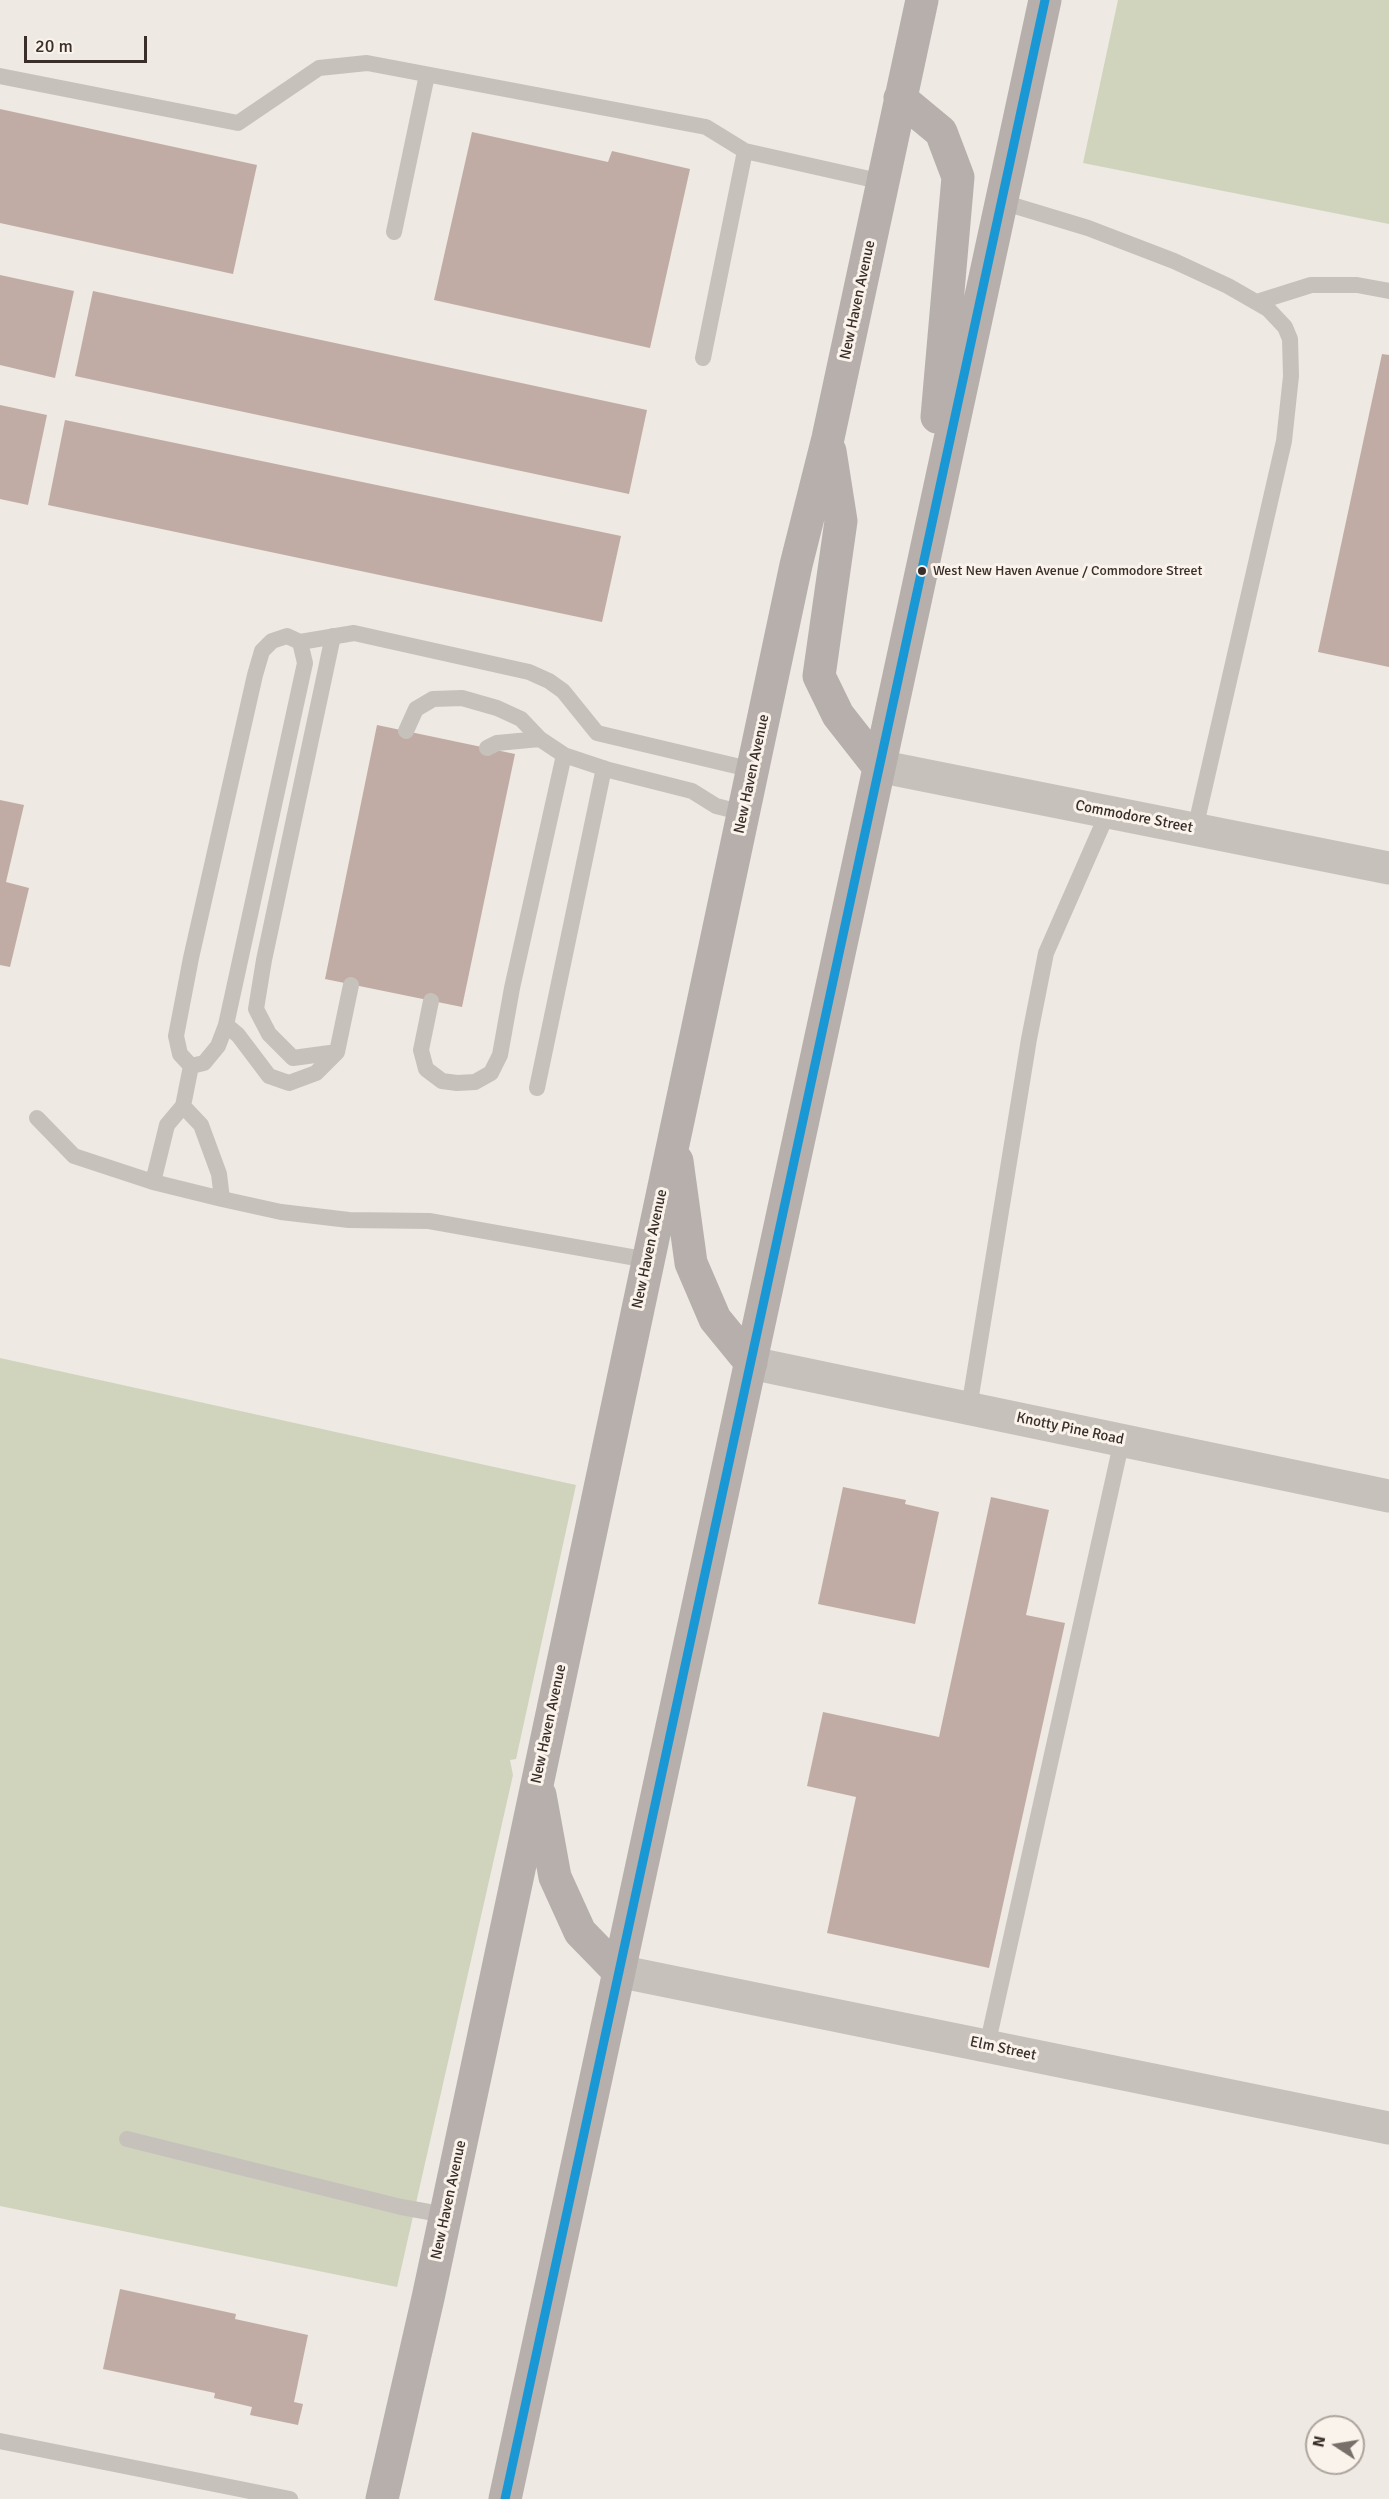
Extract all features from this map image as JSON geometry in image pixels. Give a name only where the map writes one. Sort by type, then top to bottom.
[{"type":"main road","name":"New Haven Avenue","points":[[382,2499],[446,2215],[796,565],[828,438],[922,0]]},
{"type":"main road","points":[[505,2499],[1045,0]]},
{"type":"main road","points":[[900,98],[941,132],[958,177],[925,554]]},
{"type":"main road","points":[[828,438],[841,521],[819,676],[838,714],[878,766]]},
{"type":"main road","points":[[674,1138],[691,1263],[715,1319],[751,1362]]},
{"type":"main road","points":[[537,1779],[555,1877],[580,1932],[618,1971]]},
{"type":"street","name":"Commodore Street","points":[[878,766],[1389,868]]},
{"type":"street","name":"Knotty Pine Road","points":[[751,1362],[1389,1496]]},
{"type":"street","name":"Elm Street","points":[[618,1971],[1389,2128]]},
{"type":"lane","points":[[0,76],[238,123],[319,68],[367,63],[705,127],[745,151],[883,182]]},
{"type":"lane","points":[[394,232],[427,75]]},
{"type":"lane","points":[[703,358],[745,151]]},
{"type":"lane","points":[[1002,202],[1088,228],[1174,261],[1257,302],[1286,327],[1290,339],[1291,376],[1284,441],[1195,830]]},
{"type":"lane","points":[[1257,302],[1311,285],[1358,285],[1389,291]]},
{"type":"lane","points":[[191,1066],[180,1054],[177,1036],[191,958],[255,675],[262,651],[272,641],[287,636],[300,642],[354,633],[530,672],[549,681],[562,691],[597,733],[753,770]]},
{"type":"lane","points":[[333,636],[266,948],[256,1009],[269,1034],[293,1058],[338,1052]]},
{"type":"lane","points":[[191,1066],[204,1063],[218,1046],[226,1025],[305,663],[300,642]]},
{"type":"lane","points":[[406,731],[416,709],[433,699],[462,698],[497,708],[521,719],[540,739],[564,755],[692,791],[716,806],[744,813]]},
{"type":"lane","points":[[487,748],[497,742],[540,739]]},
{"type":"lane","points":[[431,1001],[421,1050],[426,1069],[442,1081],[457,1083],[475,1082],[491,1073],[500,1055],[512,988],[564,755]]},
{"type":"lane","points":[[537,1088],[604,768]]},
{"type":"lane","points":[[969,1408],[1029,1039],[1046,953],[1108,812]]},
{"type":"lane","points":[[226,1025],[238,1035],[269,1076],[289,1083],[316,1073],[338,1052],[351,985]]},
{"type":"lane","points":[[153,1182],[167,1125],[183,1106],[191,1066]]},
{"type":"lane","points":[[183,1106],[201,1125],[219,1174],[222,1199]]},
{"type":"lane","points":[[37,1118],[74,1156],[153,1182],[222,1199],[281,1212],[349,1220],[429,1221],[648,1260]]},
{"type":"lane","points":[[987,2046],[1122,1440]]},
{"type":"lane","points":[[127,2139],[401,2207],[446,2215]]},
{"type":"lane","points":[[0,2441],[290,2499]]},
{"type":"green space","points":[[1118,0],[1389,0],[1389,224],[1083,163]]},
{"type":"green space","points":[[0,1358],[576,1485],[516,1759],[510,1760],[513,1775],[397,2287],[0,2206]]},
{"type":"building","points":[[0,109],[257,165],[233,274],[0,223]]},
{"type":"building","points":[[472,132],[608,162],[612,151],[690,169],[650,348],[434,300]]},
{"type":"building","points":[[0,275],[74,291],[55,378],[0,365]]},
{"type":"building","points":[[93,291],[647,410],[629,494],[75,376]]},
{"type":"building","points":[[1382,354],[1389,355],[1389,667],[1318,652]]},
{"type":"building","points":[[0,405],[47,415],[28,505],[0,499]]},
{"type":"building","points":[[65,420],[621,536],[602,622],[48,505]]},
{"type":"building","points":[[377,725],[515,754],[462,1007],[325,979]]},
{"type":"building","points":[[0,800],[24,805],[6,882],[29,888],[10,967],[0,965]]},
{"type":"building","points":[[843,1487],[906,1500],[905,1504],[939,1512],[915,1624],[818,1604]]},
{"type":"building","points":[[991,1497],[1049,1510],[1026,1615],[1065,1623],[989,1968],[827,1933],[856,1797],[807,1786],[823,1712],[939,1737]]},
{"type":"building","points":[[120,2289],[236,2314],[235,2319],[308,2335],[294,2402],[303,2404],[298,2425],[250,2415],[252,2407],[214,2398],[215,2393],[103,2369]]},
{"type":"transit line","name":"20","points":[[505,2499],[1045,0]]},
{"type":"place","name":"West New Haven Avenue / Commodore Street","points":[[922,571]]}]
